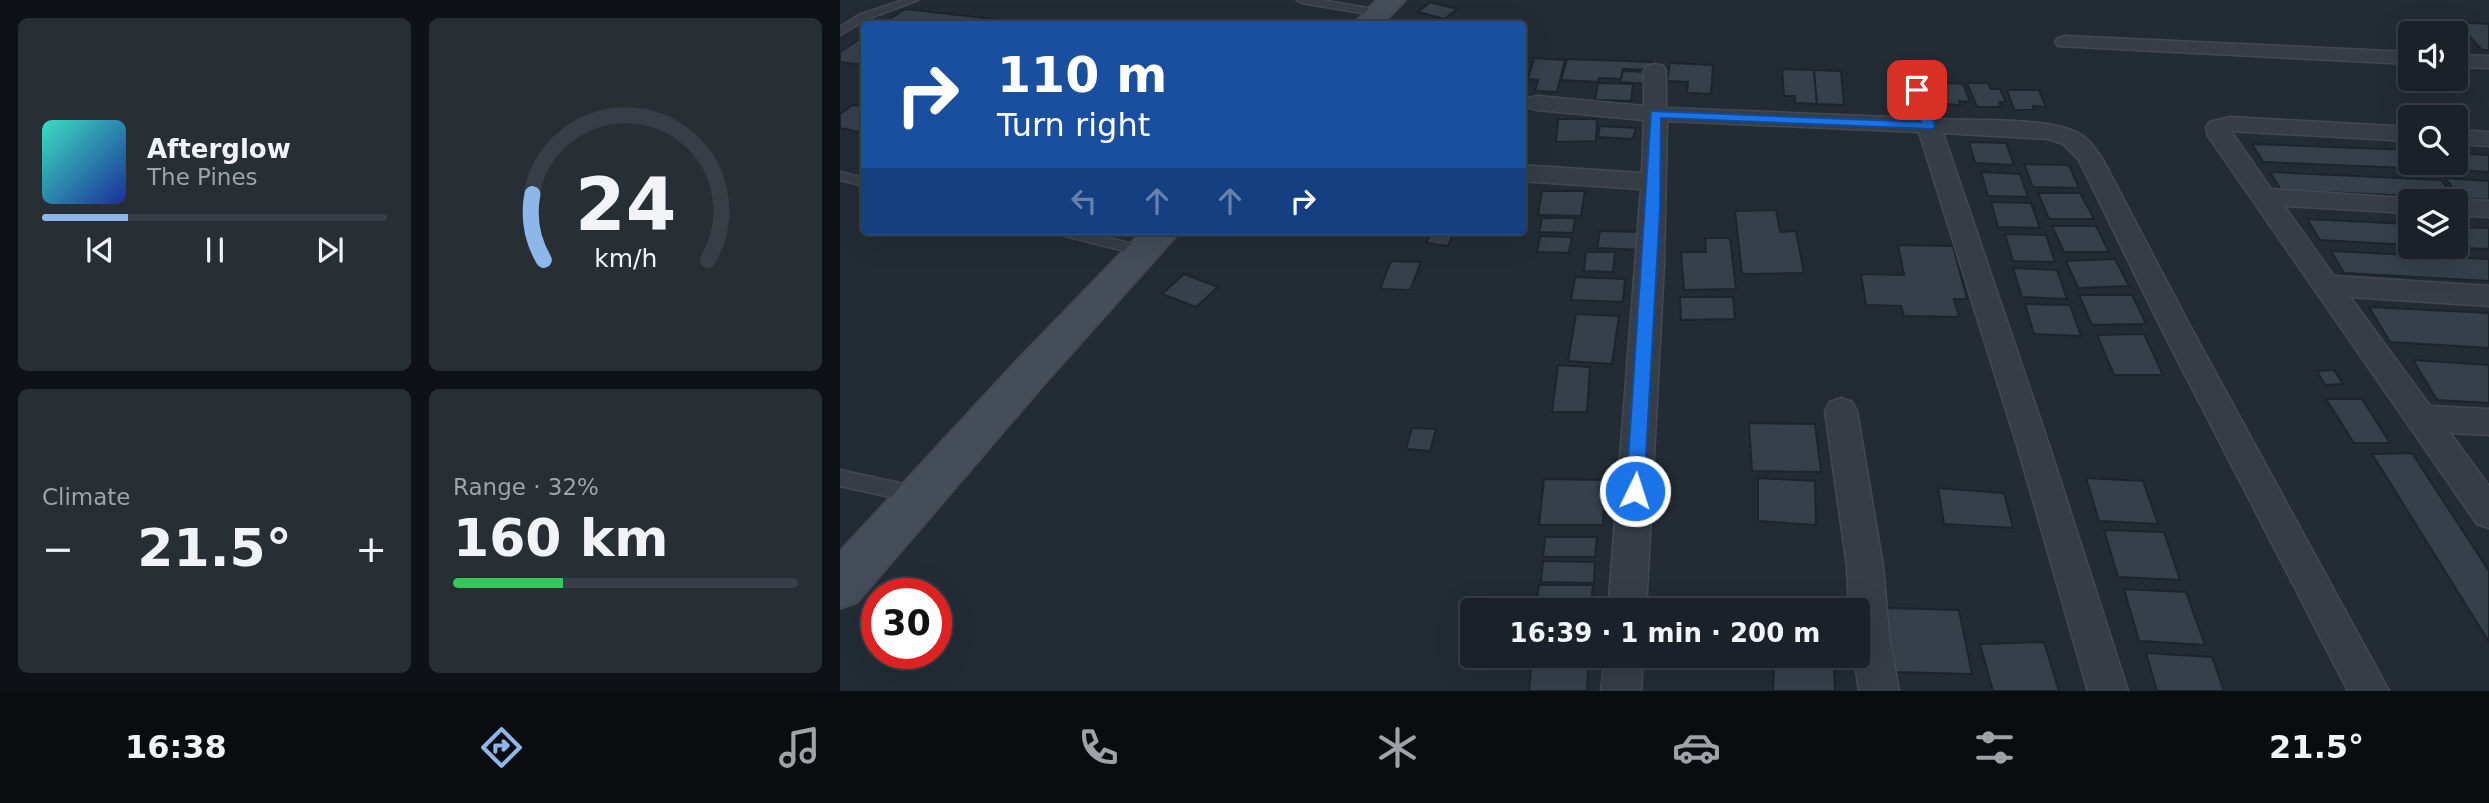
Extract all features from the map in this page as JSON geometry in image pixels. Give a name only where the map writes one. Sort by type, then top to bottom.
[{"type":"street","points":[[2065,42],[2398,57]]},
{"type":"street","points":[[2468,61],[2489,62]]},
{"type":"street","points":[[1628,598],[1654,182],[1655,71]]},
{"type":"street","points":[[1917,90],[2033,445],[2108,691]]},
{"type":"street","points":[[1537,103],[1655,114],[2027,130],[2070,136],[2082,146],[2370,691]]},
{"type":"street","points":[[2398,133],[2230,124],[2218,127],[2220,136],[2489,513]]},
{"type":"street","points":[[2468,138],[2489,139]]},
{"type":"street","points":[[1526,173],[1654,182]]},
{"type":"street","points":[[2264,197],[2398,204]]},
{"type":"street","points":[[2468,208],[2489,209]]},
{"type":"street","points":[[840,586],[1153,241]]},
{"type":"street","points":[[2327,285],[2489,296]]},
{"type":"street","points":[[1841,411],[1865,566],[1870,636],[1879,691]]},
{"type":"street","points":[[2421,418],[2489,422]]},
{"type":"street","points":[[1621,691],[1623,668]]},
{"type":"lane","points":[[840,32],[863,17],[913,0]]},
{"type":"lane","points":[[1302,0],[1379,13]]},
{"type":"lane","points":[[840,176],[861,181]]},
{"type":"lane","points":[[1098,235],[1153,241]]},
{"type":"lane","points":[[840,478],[919,496]]},
{"type":"building","points":[[1430,2],[1457,9],[1444,19],[1418,12]]},
{"type":"building","points":[[905,9],[1011,21],[887,21]]},
{"type":"building","points":[[2468,23],[2489,24],[2489,50],[2482,50],[2468,35]]},
{"type":"building","points":[[861,38],[861,65],[840,62],[840,52]]},
{"type":"building","points":[[1534,58],[1565,60],[1557,92],[1535,91],[1538,80],[1528,79]]},
{"type":"building","points":[[1567,59],[1652,62],[1650,70],[1623,69],[1621,79],[1599,78],[1598,82],[1561,80]]},
{"type":"building","points":[[1670,63],[1713,65],[1711,94],[1687,93],[1688,82],[1667,81]]},
{"type":"building","points":[[1782,69],[1814,70],[1817,104],[1795,103],[1795,96],[1784,96]]},
{"type":"building","points":[[1814,70],[1841,71],[1844,105],[1817,104]]},
{"type":"building","points":[[1623,71],[1650,72],[1647,84],[1620,82]]},
{"type":"building","points":[[1934,82],[1963,84],[1970,102],[1959,101],[1960,105],[1942,104]]},
{"type":"building","points":[[1598,83],[1633,84],[1631,101],[1595,100]]},
{"type":"building","points":[[1967,83],[1988,83],[1991,89],[2000,89],[2006,102],[1999,102],[2001,107],[1977,107]]},
{"type":"building","points":[[2007,90],[2039,90],[2046,107],[2033,106],[2034,110],[2014,110]]},
{"type":"building","points":[[853,105],[861,106],[861,132],[840,128],[840,114]]},
{"type":"building","points":[[1558,119],[1597,119],[1596,141],[1556,142]]},
{"type":"building","points":[[1600,126],[1636,128],[1633,139],[1598,137]]},
{"type":"building","points":[[1969,142],[2006,143],[2014,165],[1975,163]]},
{"type":"building","points":[[2252,144],[2398,150],[2398,168],[2263,162]]},
{"type":"building","points":[[2468,154],[2489,155],[2489,172],[2468,171]]},
{"type":"building","points":[[2024,164],[2069,165],[2079,188],[2033,187]]},
{"type":"building","points":[[1981,172],[2020,174],[2028,197],[1988,196]]},
{"type":"building","points":[[2270,172],[2441,180],[2448,189],[2398,189],[2398,195],[2281,190]]},
{"type":"building","points":[[2445,178],[2489,181],[2489,200],[2468,198],[2468,189],[2454,189]]},
{"type":"building","points":[[1542,191],[1585,191],[1581,216],[1538,215]]},
{"type":"building","points":[[2038,193],[2080,193],[2094,219],[2049,219]]},
{"type":"building","points":[[1991,202],[2031,203],[2040,228],[1998,227]]},
{"type":"building","points":[[1776,210],[1780,232],[1796,231],[1804,273],[1742,274],[1735,211]]},
{"type":"building","points":[[1542,218],[1575,218],[1573,233],[1539,232]]},
{"type":"building","points":[[2307,219],[2398,223],[2398,244],[2320,240]]},
{"type":"building","points":[[2052,226],[2096,226],[2109,252],[2064,252]]},
{"type":"building","points":[[2468,227],[2489,228],[2489,249],[2468,248]]},
{"type":"building","points":[[1600,231],[1642,232],[1640,250],[1597,248]]},
{"type":"building","points":[[2005,234],[2046,235],[2055,262],[2013,261]]},
{"type":"building","points":[[1430,235],[1464,235],[1452,236],[1448,246],[1426,243]]},
{"type":"building","points":[[1540,236],[1572,237],[1569,253],[1537,252]]},
{"type":"building","points":[[1705,238],[1730,238],[1736,289],[1684,290],[1681,252],[1706,252]]},
{"type":"building","points":[[1898,245],[1953,246],[1967,299],[1954,299],[1959,317],[1904,316],[1901,306],[1866,305],[1861,274],[1904,275]]},
{"type":"building","points":[[2331,251],[2398,254],[2398,259],[2489,259],[2489,281],[2344,273]]},
{"type":"building","points":[[1586,252],[1615,252],[1613,272],[1584,271]]},
{"type":"building","points":[[2115,259],[2129,286],[2078,288],[2066,261]]},
{"type":"building","points":[[1391,261],[1421,262],[1410,290],[1380,289]]},
{"type":"building","points":[[2013,268],[2057,270],[2067,299],[2022,297]]},
{"type":"building","points":[[1184,274],[1218,287],[1196,307],[1162,294]]},
{"type":"building","points":[[1575,277],[1625,279],[1623,302],[1571,300]]},
{"type":"building","points":[[2079,295],[2132,295],[2146,324],[2092,325]]},
{"type":"building","points":[[1680,297],[1733,297],[1735,319],[1681,320]]},
{"type":"building","points":[[2025,304],[2070,305],[2081,336],[2034,334]]},
{"type":"building","points":[[2369,307],[2489,313],[2489,348],[2390,342]]},
{"type":"building","points":[[1576,314],[1619,316],[1612,364],[1568,361]]},
{"type":"building","points":[[2144,334],[2163,375],[2114,375],[2097,335]]},
{"type":"building","points":[[2413,360],[2489,365],[2489,403],[2437,400]]},
{"type":"building","points":[[1558,365],[1590,367],[1587,412],[1552,412]]},
{"type":"building","points":[[2334,370],[2343,384],[2325,385],[2317,371]]},
{"type":"building","points":[[2326,399],[2362,399],[2390,443],[2354,443]]},
{"type":"building","points":[[1749,423],[1815,424],[1821,472],[1752,471]]},
{"type":"building","points":[[1412,428],[1436,429],[1430,451],[1406,449]]},
{"type":"building","points":[[2412,453],[2489,571],[2489,642],[2372,454]]},
{"type":"building","points":[[1758,478],[1815,481],[1816,525],[1758,521]]},
{"type":"building","points":[[2086,478],[2143,481],[2158,524],[2099,521]]},
{"type":"building","points":[[1544,479],[1605,480],[1603,525],[1539,525]]},
{"type":"building","points":[[1938,488],[2004,493],[2013,528],[1944,524]]},
{"type":"building","points":[[2104,530],[2164,532],[2180,580],[2118,577]]},
{"type":"building","points":[[1545,537],[1597,537],[1595,557],[1543,557]]},
{"type":"building","points":[[1543,561],[1595,562],[1594,583],[1541,582]]},
{"type":"building","points":[[1539,585],[1593,585],[1592,598],[1537,598]]},
{"type":"building","points":[[2124,589],[2186,592],[2205,645],[2139,641]]},
{"type":"building","points":[[1885,608],[1959,610],[1972,674],[1894,672]]},
{"type":"building","points":[[2044,642],[2059,691],[1993,691],[1980,644]]},
{"type":"building","points":[[2146,653],[2212,657],[2224,691],[2157,691]]},
{"type":"building","points":[[1531,668],[1588,668],[1587,691],[1529,691]]},
{"type":"building","points":[[1774,668],[1834,668],[1835,691],[1773,691]]},
{"type":"route","points":[[1635,491],[1653,209],[1655,114],[1929,126],[1917,90]]}]
